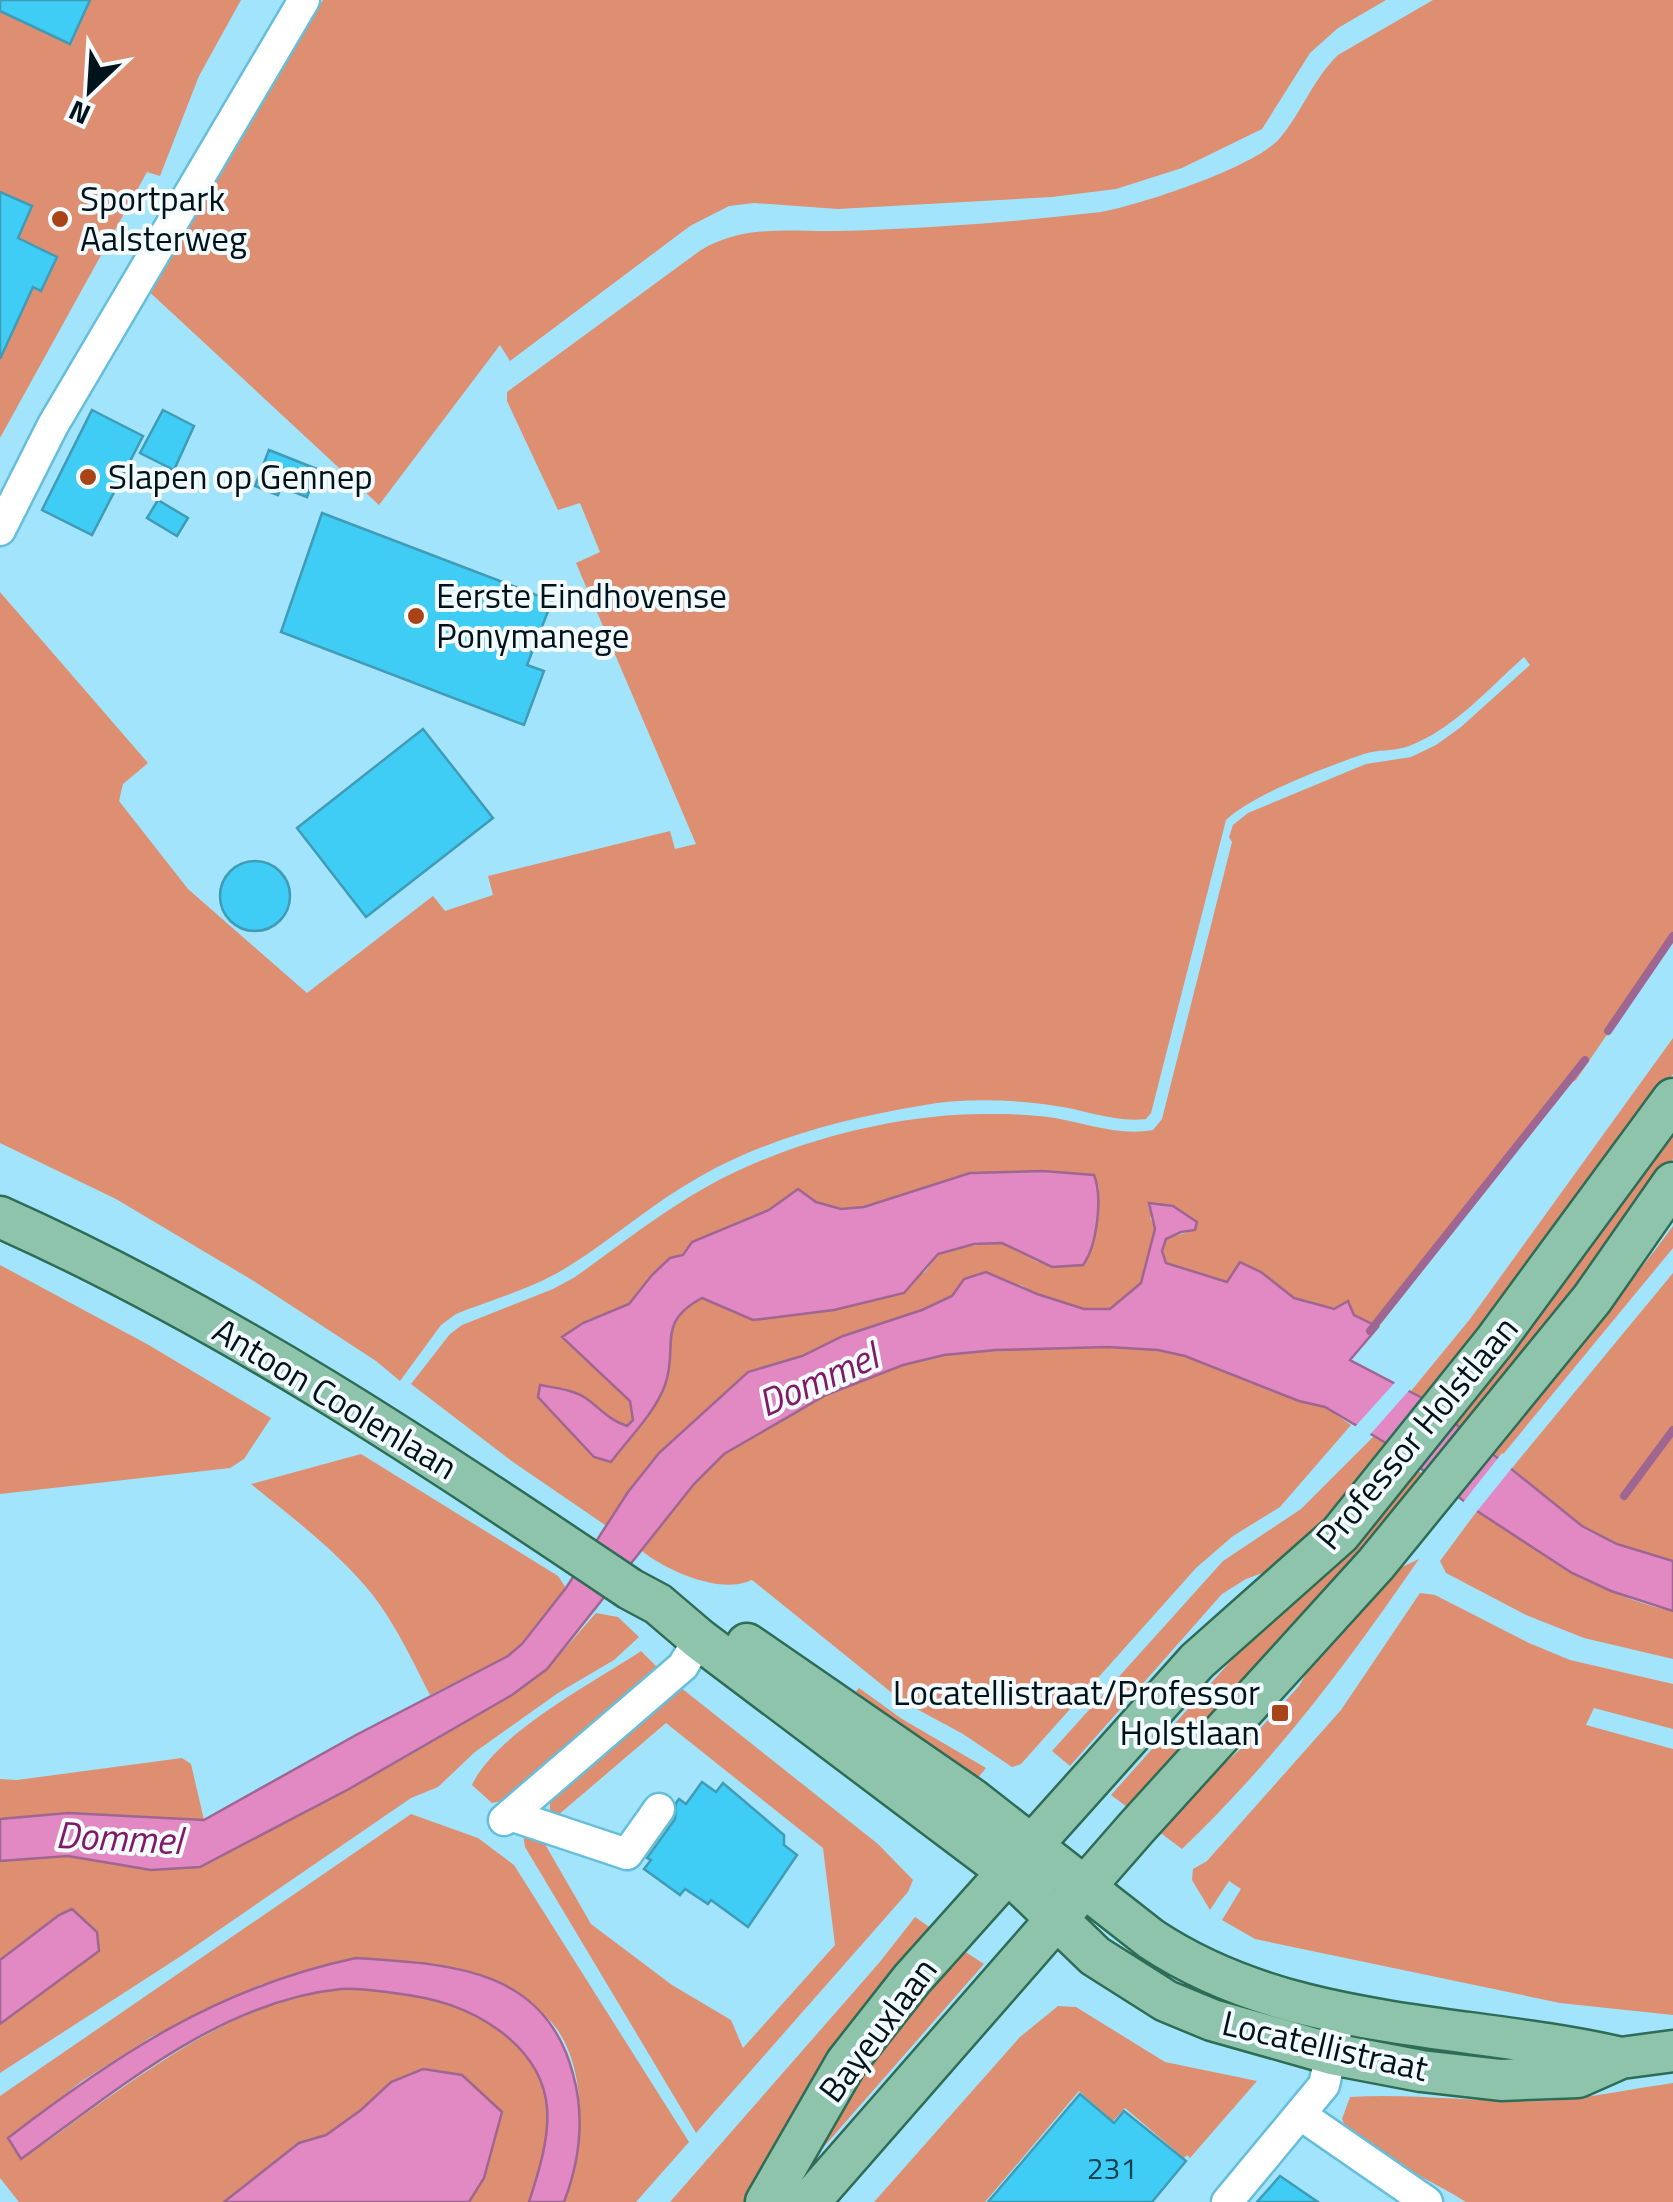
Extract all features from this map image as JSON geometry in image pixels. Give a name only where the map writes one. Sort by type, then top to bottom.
[{"type":"main road","name":"Professor Holstlaan","points":[[1020,1858],[1197,1661],[1340,1534],[1495,1341],[1673,1099]]},
{"type":"main road","name":"Professor Holstlaan","points":[[1058,1918],[1376,1564],[1592,1299],[1673,1183]]},
{"type":"main road","name":"Antoon Coolenlaan","points":[[0,1217],[65,1246],[226,1330],[376,1419],[644,1596],[699,1639],[1020,1858],[1086,1886]]},
{"type":"main road","name":"Antoon Coolenlaan","points":[[644,1596],[707,1616],[926,1766],[1020,1858],[1058,1918]]},
{"type":"main road","name":"Bayeuxlaan","points":[[766,2202],[846,2063],[912,1979],[1020,1858]]},
{"type":"main road","name":"Locatellistraat","points":[[1086,1886],[1180,1958],[1229,1982],[1340,2014],[1564,2045],[1622,2058]]},
{"type":"main road","name":"Bayeuxlaan","points":[[809,2202],[1058,1918]]},
{"type":"main road","name":"Locatellistraat","points":[[1058,1918],[1095,1956],[1166,2001],[1212,2020],[1332,2054],[1421,2071],[1502,2080],[1578,2077],[1622,2058],[1673,2051]]},
{"type":"street","points":[[0,530],[62,408],[292,4]]},
{"type":"street","points":[[659,1808],[627,1854],[507,1817],[683,1666],[699,1639]]},
{"type":"street","points":[[1227,2202],[1324,2085],[1340,2014]]},
{"type":"street","points":[[1301,2115],[1427,2202]]},
{"type":"shaded area","name":"Sportpark Aalsterweg","points":[[0,0],[241,0],[199,76],[160,176],[147,172],[0,438]]},
{"type":"shaded area","points":[[323,0],[1386,0],[1338,28],[1310,53],[1262,129],[1182,168],[1116,189],[1052,197],[838,209],[754,203],[729,206],[690,226],[510,361],[500,345],[379,505],[143,286],[268,73]]},
{"type":"shaded area","points":[[1433,0],[1673,0],[1673,938],[1576,1080],[1565,1087],[1378,1327],[1354,1315],[1294,1298],[1261,1272],[1240,1262],[1228,1282],[1166,1263],[1162,1251],[1166,1239],[1194,1230],[1150,1217],[1155,1228],[1141,1283],[1110,1309],[1084,1309],[1021,1285],[964,1279],[952,1296],[921,1310],[843,1336],[802,1356],[748,1372],[659,1453],[628,1492],[608,1527],[513,1462],[411,1384],[450,1334],[462,1325],[553,1289],[708,1186],[774,1155],[846,1132],[958,1115],[1033,1115],[1116,1130],[1153,1130],[1162,1119],[1232,842],[1229,837],[1233,825],[1248,813],[1366,764],[1411,757],[1436,745],[1530,665],[1524,657],[1470,707],[1425,739],[1403,748],[1364,754],[1311,774],[1272,791],[1226,820],[1151,1113],[1146,1119],[1112,1118],[1022,1102],[952,1102],[863,1117],[780,1141],[684,1186],[556,1274],[456,1314],[441,1325],[400,1381],[252,1280],[116,1199],[0,1143],[0,592],[148,763],[123,784],[119,801],[188,889],[307,993],[433,896],[445,911],[493,895],[488,876],[670,831],[675,849],[696,844],[576,563],[600,552],[580,503],[558,510],[507,401],[507,392],[701,250],[734,236],[768,231],[936,227],[1101,212],[1142,202],[1223,172],[1280,138],[1321,74],[1338,55]],"holes":[[[1043,1171],[1099,1186],[1096,1233],[1038,1262],[1002,1243],[956,1247],[938,1254],[925,1272],[834,1310],[753,1320],[702,1297],[687,1307],[672,1327],[665,1385],[611,1461],[585,1397],[609,1420],[627,1427],[633,1420],[631,1401],[563,1337],[583,1323],[629,1304],[652,1275],[683,1255],[692,1242],[769,1210],[797,1189],[816,1202],[841,1209],[864,1207],[970,1173]]]},
{"type":"shaded area","points":[[1673,1038],[1673,1074],[1559,1236],[1426,1400],[1411,1391],[1470,1319]]},
{"type":"shaded area","points":[[1673,1120],[1673,1159],[1597,1264],[1464,1430],[1453,1421]]},
{"type":"shaded area","points":[[1673,1226],[1673,1248],[1500,1458],[1491,1451]]},
{"type":"shaded area","points":[[0,1265],[147,1344],[271,1418],[244,1459],[230,1468],[0,1494]]},
{"type":"shaded area","points":[[1673,1273],[1673,1561],[1617,1544],[1582,1526],[1512,1468]]},
{"type":"shaded area","points":[[1108,1347],[1185,1356],[1325,1407],[1351,1425],[1280,1507],[1233,1536],[1196,1568],[1021,1764],[1012,1767],[963,1734],[902,1701],[752,1580],[725,1585],[710,1583],[665,1566],[642,1551],[694,1484],[724,1454],[826,1395],[903,1365],[944,1355]]},
{"type":"shaded area","points":[[1374,1436],[1391,1446],[1354,1493],[1276,1568],[1246,1579],[1222,1594],[1070,1766],[1052,1751],[1223,1561],[1301,1509]]},
{"type":"shaded area","points":[[361,1454],[558,1576],[566,1588],[508,1656],[430,1695],[372,1594],[330,1550],[251,1484]]},
{"type":"shaded area","points":[[1416,1469],[1425,1476],[1371,1550],[1135,1813],[1111,1795],[1237,1654]]},
{"type":"shaded area","points":[[1477,1511],[1595,1584],[1673,1611],[1673,1659],[1584,1638],[1526,1615],[1446,1573],[1440,1561]]},
{"type":"shaded area","points":[[1419,1559],[1308,1710],[1216,1816],[1182,1849],[1154,1828],[1246,1744],[1299,1686],[1328,1635],[1379,1578]]},
{"type":"shaded area","points":[[1420,1593],[1435,1595],[1570,1660],[1673,1684],[1673,1729],[1594,1708],[1586,1725],[1673,1749],[1673,2015],[1560,2003],[1255,1939],[1222,1920],[1241,1889],[1229,1881],[1210,1910],[1192,1880],[1193,1869],[1207,1861],[1341,1710]]},
{"type":"shaded area","points":[[596,1613],[618,1617],[639,1637],[614,1660],[558,1693],[475,1752],[438,1787],[411,1798],[181,1956],[0,2073],[0,1861],[68,1856],[151,1870],[262,1832],[398,1762],[512,1695],[547,1669]]},
{"type":"shaded area","points":[[641,1651],[661,1671],[507,1800],[492,1803],[472,1785],[484,1766],[523,1728]]},
{"type":"shaded area","points":[[680,1687],[878,1844],[913,1880],[908,1892],[696,2133],[525,1847],[522,1827],[538,1832],[591,1924],[672,1985],[731,2020],[743,2048],[835,1945],[823,1848],[666,1723],[550,1822],[550,1798]]},
{"type":"shaded area","points":[[859,1688],[902,1719],[986,1768],[971,1786],[876,1718],[856,1691]]},
{"type":"shaded area","points":[[182,1758],[191,1764],[204,1820],[68,1813],[0,1819],[0,1779]]},
{"type":"shaded area","points":[[411,1814],[478,1838],[514,1865],[689,2142],[636,2202],[564,2202],[579,2137],[574,2068],[557,2029],[524,1996],[262,1984],[151,2037],[82,2081],[8,2138],[20,2158],[177,2052],[240,2018],[306,1995],[341,1989],[368,1990],[450,2004],[487,2022],[521,2050],[544,2089],[547,2109],[543,2153],[529,2202],[469,2202],[484,2178],[501,2112],[462,2075],[391,2082],[361,2110],[326,2135],[299,2143],[224,2202],[19,2202],[0,2178],[0,2096]]},
{"type":"shaded area","points":[[915,1917],[938,1933],[760,2202],[670,2202],[879,1963]]},
{"type":"shaded area","points":[[958,1947],[984,1964],[799,2175],[866,2064]]},
{"type":"shaded area","points":[[1058,2006],[1076,2007],[1165,2062],[1257,2081],[1190,2158],[1184,2158],[1125,2108],[1113,2121],[1079,2091],[985,2202],[874,2202],[1020,2037]]},
{"type":"shaded area","points":[[1673,2083],[1673,2202],[1466,2202],[1378,2152],[1349,2130],[1342,2119],[1350,2097],[1543,2101]]},
{"type":"water","points":[[1043,1171],[1094,1175],[1097,1221],[1083,1265],[1052,1267],[1002,1243],[974,1244],[938,1254],[904,1293],[834,1310],[753,1320],[702,1298],[687,1307],[673,1326],[669,1371],[661,1395],[611,1462],[594,1457],[538,1397],[540,1385],[571,1391],[627,1426],[633,1420],[630,1401],[562,1337],[583,1323],[629,1304],[652,1275],[670,1258],[683,1255],[692,1242],[769,1210],[798,1189],[816,1202],[841,1209],[864,1207],[970,1173]]},
{"type":"water","name":"Dommel","points":[[1149,1203],[1173,1206],[1197,1222],[1195,1230],[1166,1239],[1162,1251],[1166,1263],[1227,1282],[1240,1262],[1261,1272],[1294,1298],[1334,1309],[1348,1301],[1354,1315],[1378,1327],[1350,1360],[1426,1400],[1582,1526],[1617,1544],[1673,1561],[1673,1611],[1611,1591],[1572,1573],[1477,1511],[1391,1446],[1325,1407],[1299,1401],[1185,1356],[1108,1347],[944,1355],[903,1365],[826,1395],[724,1454],[694,1484],[547,1669],[512,1695],[349,1789],[200,1867],[151,1870],[68,1856],[0,1861],[0,1819],[68,1813],[204,1820],[508,1656],[566,1588],[628,1492],[659,1453],[748,1372],[802,1356],[843,1336],[922,1310],[952,1296],[964,1279],[986,1272],[1084,1309],[1110,1309],[1141,1283],[1155,1229]]},
{"type":"water","points":[[72,1909],[97,1932],[99,1951],[0,2024],[0,1960]]},
{"type":"water","points":[[356,1958],[425,1964],[489,1978],[517,1992],[540,2012],[559,2039],[573,2074],[579,2106],[577,2154],[564,2202],[529,2202],[543,2153],[547,2109],[544,2089],[521,2050],[500,2031],[463,2010],[423,1998],[375,1991],[341,1989],[296,1997],[253,2011],[171,2053],[21,2159],[8,2138],[89,2079],[172,2027],[259,1987]]},
{"type":"water","points":[[423,2069],[462,2075],[502,2112],[484,2178],[469,2202],[224,2202],[299,2143],[326,2135],[391,2082]]},
{"type":"pier","points":[[1398,1379],[1413,1386],[1367,1438],[1353,1429]]},
{"type":"pier","points":[[1502,1453],[1515,1464],[1474,1515],[1461,1505]]},
{"type":"building","points":[[0,0],[90,0],[70,44],[0,11]]},
{"type":"building","points":[[0,192],[32,206],[18,238],[57,257],[41,291],[33,287],[0,359]]},
{"type":"building","points":[[92,410],[143,436],[92,535],[42,510]]},
{"type":"building","points":[[163,410],[194,426],[174,470],[140,453]]},
{"type":"building","points":[[269,450],[317,469],[307,497],[281,487],[278,495],[255,486]]},
{"type":"building","points":[[158,500],[188,518],[177,536],[147,518]]},
{"type":"building","name":"Eerste Eindhovense Ponymanege","points":[[322,513],[552,601],[527,665],[544,671],[524,725],[281,632]]},
{"type":"building","points":[[423,729],[493,818],[366,917],[297,828]]},
{"type":"building","points":[[255,861],[280,871],[290,896],[280,921],[255,931],[230,921],[220,896],[230,871]]},
{"type":"building","points":[[702,1782],[716,1792],[723,1783],[784,1835],[784,1845],[797,1855],[748,1927],[711,1900],[708,1904],[685,1889],[680,1895],[644,1869],[651,1860],[647,1858],[675,1819],[676,1803],[679,1799],[686,1804]]},
{"type":"building","points":[[1080,2094],[1114,2123],[1124,2111],[1186,2161],[1152,2202],[988,2202]]},
{"type":"building","points":[[1280,2176],[1318,2202],[1257,2202]]},
{"type":"waterway","points":[[1608,1031],[1673,936]]},
{"type":"waterway","points":[[1370,1331],[1585,1060]]},
{"type":"waterway","points":[[1624,1496],[1673,1430]]},
{"type":"place","name":"Sportpark Aalsterweg","points":[[60,219]]},
{"type":"place","name":"Slapen op Gennep","points":[[88,477]]},
{"type":"place","name":"Eerste Eindhovense Ponymanege","points":[[416,616]]},
{"type":"place","name":"Locatellistraat/Professor Holstlaan","points":[[1280,1713]]}]
